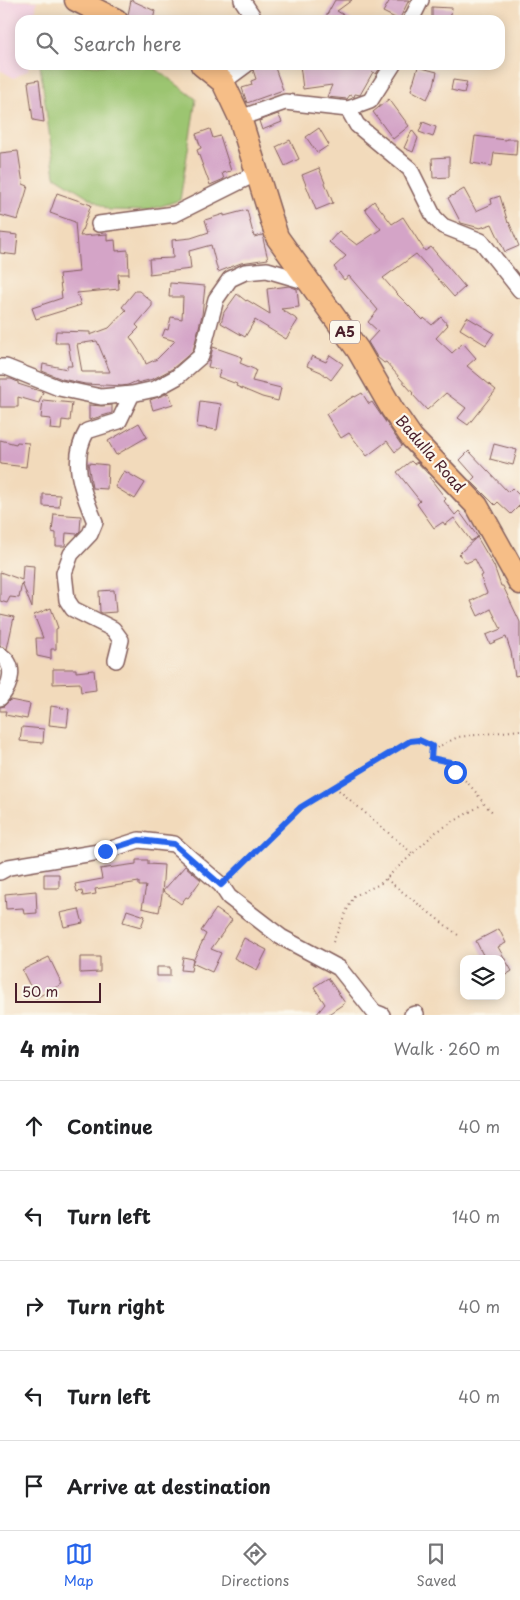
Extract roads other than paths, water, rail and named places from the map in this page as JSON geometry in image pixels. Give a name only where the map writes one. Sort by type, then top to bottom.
[{"type":"highway","points":[[76,0],[106,15]]},
{"type":"highway","name":"Badulla Road","points":[[208,70],[224,82],[240,118],[277,237],[358,350],[392,409],[412,438],[477,506],[520,583]]},
{"type":"street","points":[[242,0],[252,15]]},
{"type":"street","points":[[414,15],[421,0]]},
{"type":"street","points":[[224,82],[240,70]]},
{"type":"street","points":[[240,118],[285,102],[348,109],[370,101],[390,70]]},
{"type":"street","points":[[348,109],[357,125],[410,169],[434,217],[443,226],[481,241],[520,290]]},
{"type":"street","points":[[99,224],[175,214],[257,173]]},
{"type":"street","points":[[0,367],[6,366],[59,388],[101,396],[132,394],[155,389],[177,377],[201,356],[216,299],[230,279],[245,272],[267,270],[308,282]]},
{"type":"street","points":[[116,660],[121,640],[113,628],[73,609],[67,600],[64,573],[71,554],[90,534],[95,522],[81,488],[78,453],[81,440],[87,430],[119,421],[132,394]]},
{"type":"street","points":[[0,655],[10,664],[11,674],[6,691],[0,698]]},
{"type":"street","points":[[0,872],[8,867],[105,851],[139,840],[174,844],[221,885],[229,897],[281,937],[339,968],[374,1012],[382,1015]]}]
